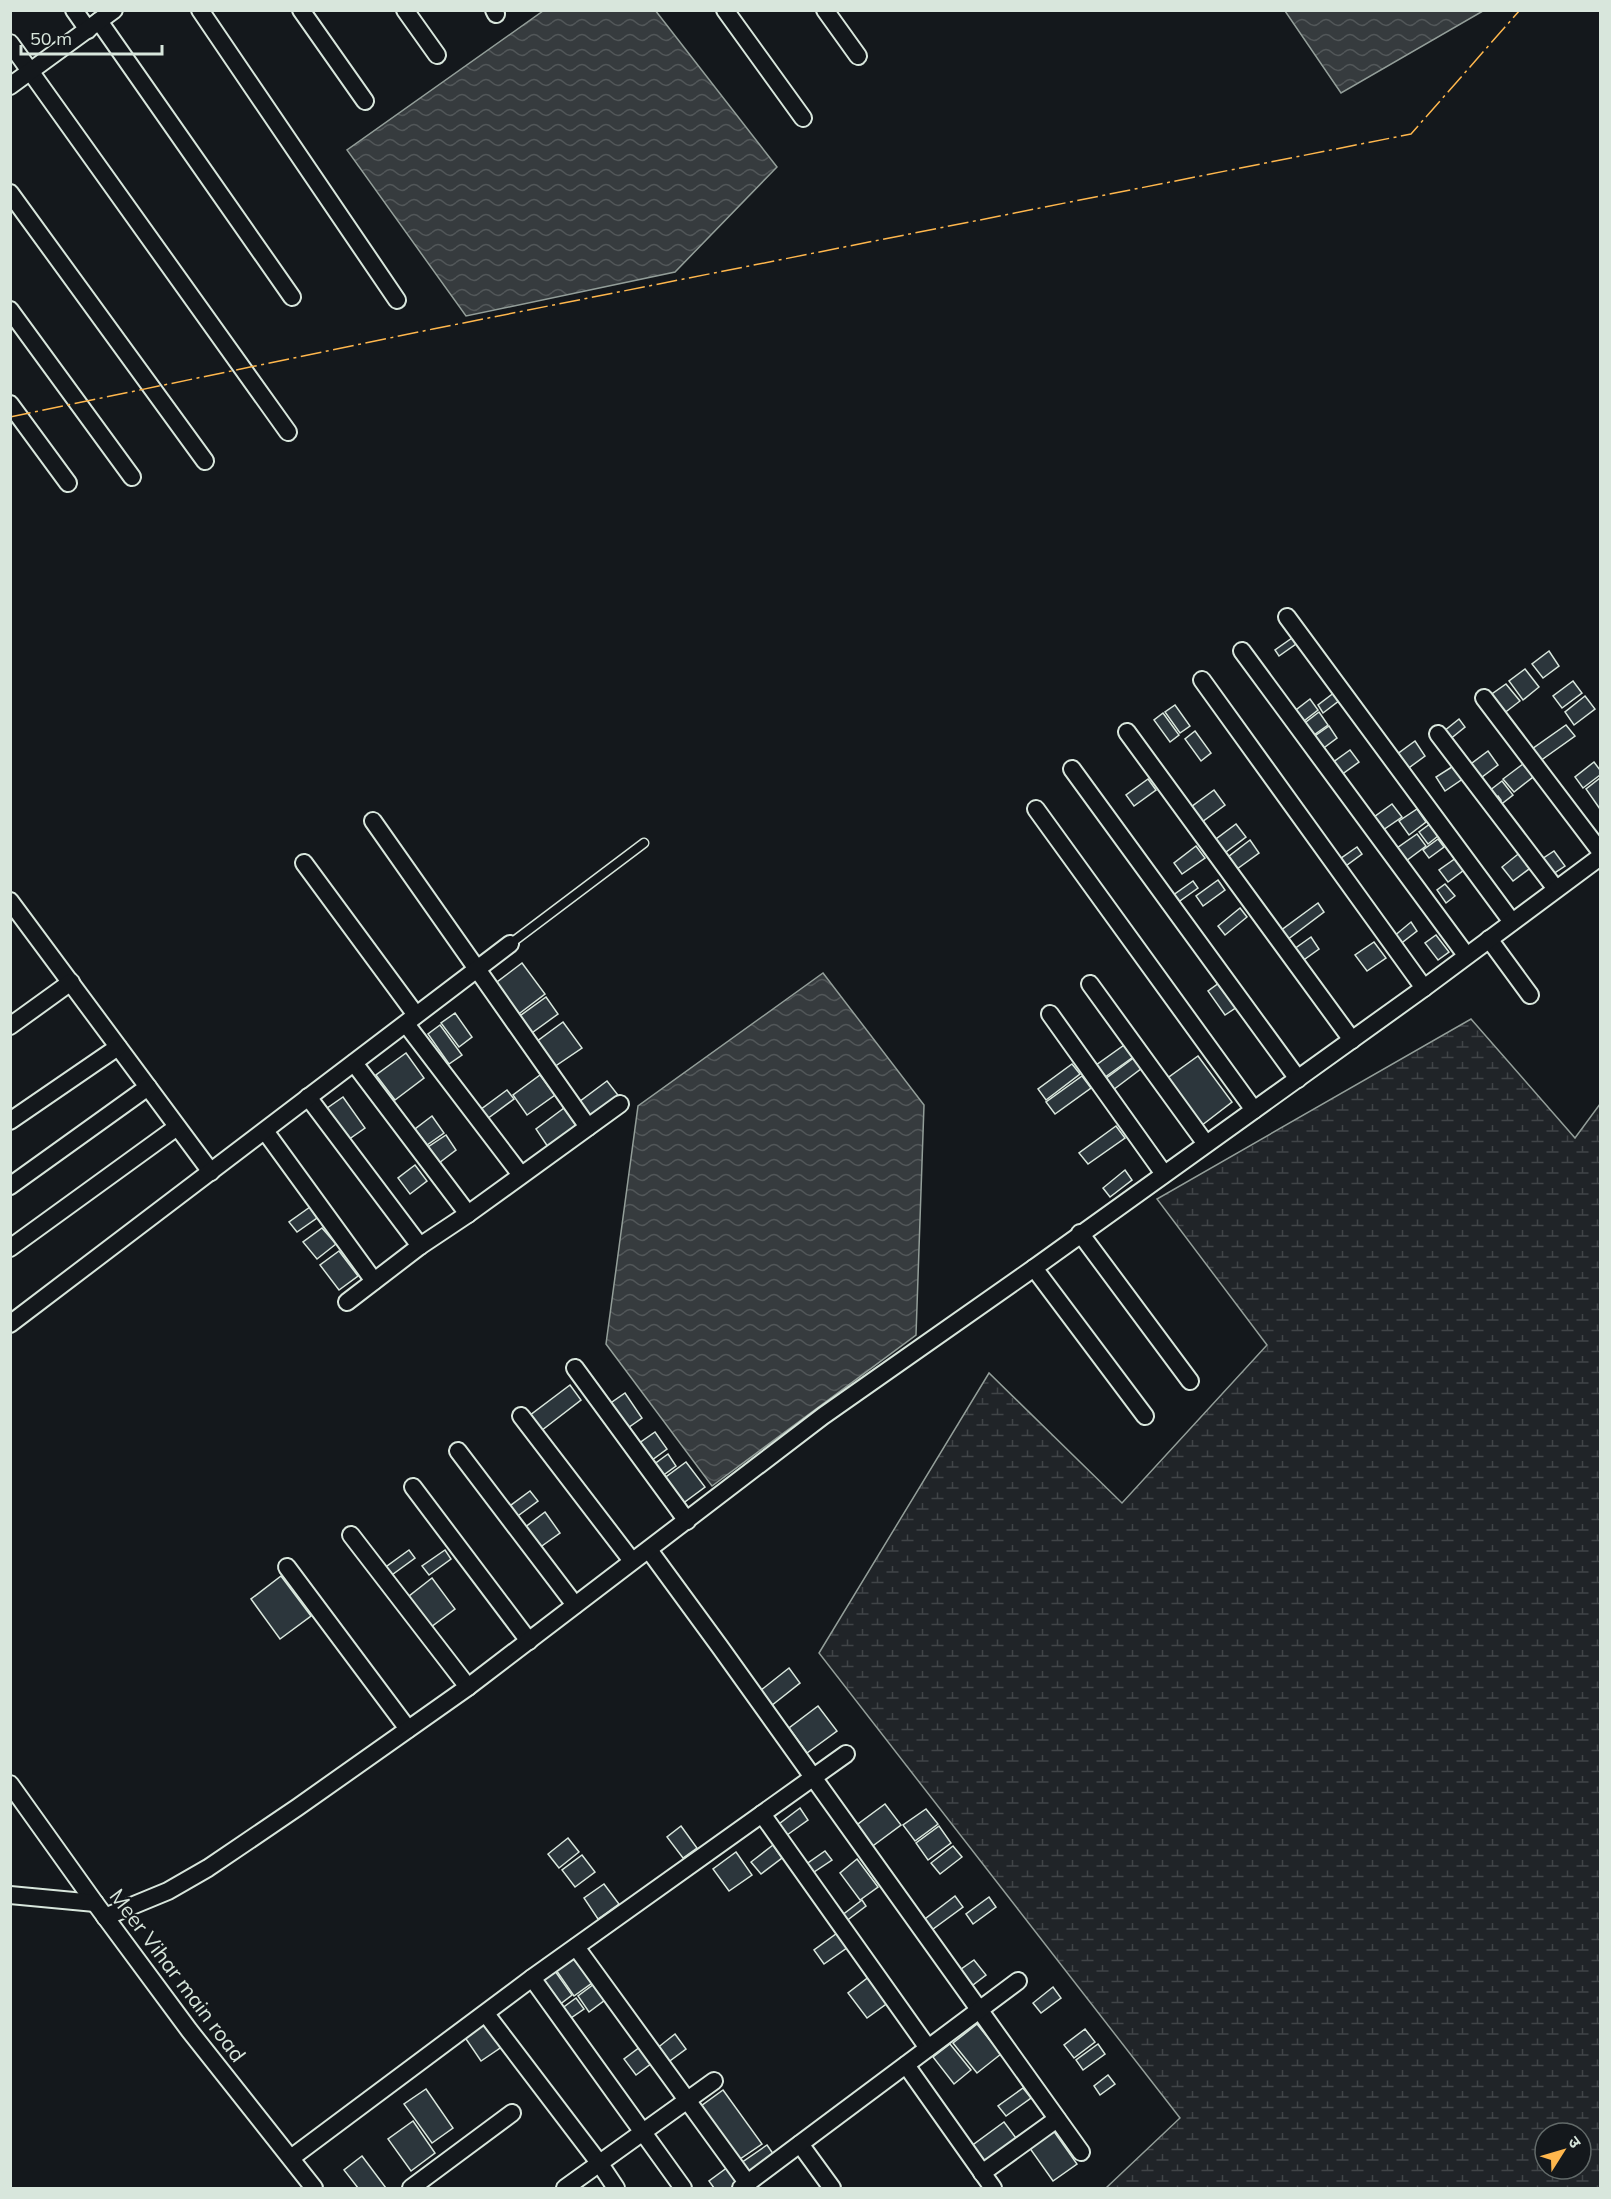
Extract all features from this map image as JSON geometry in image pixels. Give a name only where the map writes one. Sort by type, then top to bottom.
[{"type":"street","points":[[74,10],[93,26],[292,297]]},
{"type":"street","points":[[10,86],[114,10]]},
{"type":"street","points":[[200,10],[397,300]]},
{"type":"street","points":[[301,10],[365,101]]},
{"type":"street","points":[[405,10],[437,55]]},
{"type":"street","points":[[725,10],[803,118]]},
{"type":"street","points":[[825,10],[858,56]]},
{"type":"street","points":[[10,42],[288,432]]},
{"type":"street","points":[[10,193],[205,462]]},
{"type":"street","points":[[10,310],[132,477]]},
{"type":"street","points":[[10,404],[68,483]]},
{"type":"street","points":[[1287,616],[1512,922]]},
{"type":"street","points":[[1242,651],[1466,955]]},
{"type":"street","points":[[1202,680],[1424,988]]},
{"type":"street","points":[[1484,698],[1600,851]]},
{"type":"street","points":[[1127,732],[1352,1040]]},
{"type":"street","points":[[1438,734],[1556,889]]},
{"type":"street","points":[[1072,769],[1298,1079]]},
{"type":"street","points":[[1036,809],[1254,1110]]},
{"type":"street","points":[[373,820],[588,1127]]},
{"type":"street","points":[[105,1917],[168,1891],[208,1868],[468,1687],[823,1416],[1298,1079],[1600,856]]},
{"type":"street","points":[[304,863],[521,1175]]},
{"type":"street","points":[[11,902],[211,1172]]},
{"type":"street","points":[[1489,939],[1530,995]]},
{"type":"street","points":[[11,1323],[510,944]]},
{"type":"street","points":[[10,1026],[70,982]]},
{"type":"street","points":[[1090,984],[1206,1144]]},
{"type":"street","points":[[1050,1014],[1164,1174]]},
{"type":"street","points":[[10,1121],[118,1047]]},
{"type":"street","points":[[354,1063],[468,1214]]},
{"type":"street","points":[[10,1186],[148,1088]]},
{"type":"street","points":[[308,1098],[420,1246]]},
{"type":"street","points":[[347,1302],[420,1246],[620,1104]]},
{"type":"street","points":[[10,1248],[177,1127]]},
{"type":"street","points":[[265,1131],[374,1281]]},
{"type":"street","points":[[1080,1233],[1190,1381]]},
{"type":"street","points":[[1034,1268],[1144,1416]]},
{"type":"street","points":[[575,1368],[687,1521]]},
{"type":"street","points":[[521,1416],[632,1561]]},
{"type":"street","points":[[458,1450],[575,1605]]},
{"type":"street","points":[[413,1487],[528,1641]]},
{"type":"street","points":[[351,1535],[468,1687]]},
{"type":"street","points":[[649,1550],[1081,2152]]},
{"type":"street","points":[[286,1568],[408,1729]]},
{"type":"street","points":[[291,2158],[532,1978],[846,1754]]},
{"type":"street","name":"Meer Vihar main road","points":[[10,1784],[189,2030],[314,2188]]},
{"type":"street","points":[[762,1814],[928,2048]]},
{"type":"street","points":[[10,1895],[95,1903]]},
{"type":"street","points":[[576,1947],[688,2101],[744,2186],[1017,1981]]},
{"type":"street","points":[[532,1978],[683,2188]]},
{"type":"street","points":[[486,2014],[616,2188]]},
{"type":"street","points":[[906,2065],[993,2188]]},
{"type":"street","points":[[565,2188],[714,2081]]},
{"type":"street","points":[[411,2188],[512,2113]]},
{"type":"street","points":[[982,2173],[1057,2119]]},
{"type":"street","points":[[800,2144],[832,2188]]},
{"type":"lane","points":[[510,944],[644,843]]},
{"type":"green space","points":[[1471,1019],[1575,1138],[1600,1104],[1600,2188],[1106,2188],[1180,2118],[819,1653],[989,1373],[1122,1503],[1267,1345],[1157,1199]]},
{"type":"water","points":[[655,10],[777,167],[675,272],[466,316],[347,150],[543,11]]},
{"type":"water","points":[[1285,11],[1483,11],[1341,93]]},
{"type":"water","points":[[823,973],[924,1105],[916,1335],[712,1486],[606,1344],[638,1106]]},
{"type":"building","points":[[1292,638],[1296,644],[1279,656],[1275,650]]},
{"type":"building","points":[[1549,651],[1559,666],[1543,678],[1532,664]]},
{"type":"building","points":[[1525,669],[1539,687],[1523,700],[1509,681]]},
{"type":"building","points":[[1573,681],[1582,693],[1562,708],[1553,696]]},
{"type":"building","points":[[1506,684],[1520,701],[1503,714],[1489,696]]},
{"type":"building","points":[[1335,692],[1340,700],[1323,713],[1318,705]]},
{"type":"building","points":[[1585,696],[1595,709],[1574,725],[1565,712]]},
{"type":"building","points":[[1310,699],[1318,710],[1300,724],[1292,713]]},
{"type":"building","points":[[1175,705],[1190,726],[1180,733],[1165,712]]},
{"type":"building","points":[[1319,712],[1328,725],[1311,737],[1302,725]]},
{"type":"building","points":[[1163,713],[1179,735],[1170,742],[1154,720]]},
{"type":"building","points":[[1459,719],[1465,727],[1449,740],[1443,732]]},
{"type":"building","points":[[1566,725],[1575,736],[1540,761],[1532,749]]},
{"type":"building","points":[[1329,726],[1337,738],[1321,750],[1312,738]]},
{"type":"building","points":[[1195,731],[1211,753],[1201,761],[1185,739]]},
{"type":"building","points":[[1415,741],[1425,756],[1406,770],[1396,755]]},
{"type":"building","points":[[1350,750],[1359,762],[1341,775],[1332,763]]},
{"type":"building","points":[[1488,751],[1498,765],[1478,780],[1468,766]]},
{"type":"building","points":[[1594,762],[1600,770],[1600,775],[1583,788],[1575,777]]},
{"type":"building","points":[[1458,763],[1467,776],[1445,791],[1436,777]]},
{"type":"building","points":[[1523,764],[1533,777],[1514,792],[1503,779]]},
{"type":"building","points":[[1600,778],[1600,809],[1586,789]]},
{"type":"building","points":[[1148,779],[1156,790],[1134,806],[1126,795]]},
{"type":"building","points":[[1502,781],[1513,795],[1499,806],[1497,803],[1501,800],[1498,796],[1491,801],[1485,794]]},
{"type":"building","points":[[1214,790],[1225,805],[1202,822],[1191,807]]},
{"type":"building","points":[[1392,804],[1402,817],[1383,830],[1374,817]]},
{"type":"building","points":[[1417,809],[1426,822],[1409,835],[1399,821]]},
{"type":"building","points":[[1434,821],[1443,832],[1428,844],[1419,832]]},
{"type":"building","points":[[1236,824],[1246,837],[1222,855],[1212,842]]},
{"type":"building","points":[[1417,834],[1426,846],[1406,861],[1397,848]]},
{"type":"building","points":[[1438,839],[1444,847],[1429,858],[1423,850]]},
{"type":"building","points":[[1250,840],[1259,853],[1237,869],[1228,857]]},
{"type":"building","points":[[1196,846],[1205,858],[1182,874],[1174,863]]},
{"type":"building","points":[[1357,847],[1362,854],[1343,868],[1337,861]]},
{"type":"building","points":[[1522,851],[1533,866],[1513,881],[1502,867]]},
{"type":"building","points":[[1554,851],[1565,866],[1553,874],[1542,859]]},
{"type":"building","points":[[1456,858],[1464,870],[1448,882],[1439,870]]},
{"type":"building","points":[[1218,880],[1225,890],[1203,906],[1196,896]]},
{"type":"building","points":[[1193,881],[1198,888],[1177,903],[1172,896]]},
{"type":"building","points":[[1445,884],[1455,896],[1446,903],[1437,890]]},
{"type":"building","points":[[1318,903],[1324,912],[1283,943],[1276,934]]},
{"type":"building","points":[[1240,908],[1247,917],[1225,935],[1218,926]]},
{"type":"building","points":[[1411,922],[1417,931],[1399,945],[1393,937]]},
{"type":"building","points":[[1436,935],[1449,952],[1438,960],[1425,943]]},
{"type":"building","points":[[1311,937],[1319,949],[1298,964],[1290,952]]},
{"type":"building","points":[[1374,942],[1386,958],[1367,971],[1355,955]]},
{"type":"building","points":[[522,963],[545,994],[516,1016],[493,985]]},
{"type":"building","points":[[1219,983],[1237,1007],[1225,1015],[1208,991]]},
{"type":"building","points":[[546,997],[558,1014],[529,1035],[517,1018]]},
{"type":"building","points":[[455,1013],[472,1037],[459,1047],[441,1023]]},
{"type":"building","points":[[563,1022],[582,1048],[554,1067],[536,1042]]},
{"type":"building","points":[[440,1025],[462,1055],[449,1064],[428,1034]]},
{"type":"building","points":[[1127,1043],[1136,1055],[1101,1080],[1092,1068]]},
{"type":"building","points":[[406,1053],[424,1078],[395,1100],[376,1075]]},
{"type":"building","points":[[1139,1054],[1146,1065],[1109,1093],[1101,1082]]},
{"type":"building","points":[[1198,1056],[1232,1102],[1197,1129],[1162,1082]]},
{"type":"building","points":[[1072,1064],[1080,1074],[1046,1100],[1038,1089]]},
{"type":"building","points":[[540,1075],[555,1095],[527,1115],[513,1095]]},
{"type":"building","points":[[1082,1076],[1091,1088],[1055,1114],[1046,1102]]},
{"type":"building","points":[[607,1081],[621,1099],[593,1120],[579,1102]]},
{"type":"building","points":[[507,1090],[514,1099],[487,1119],[480,1110]]},
{"type":"building","points":[[343,1097],[365,1128],[345,1142],[323,1111]]},
{"type":"building","points":[[564,1108],[579,1129],[550,1150],[536,1129]]},
{"type":"building","points":[[432,1116],[444,1133],[427,1145],[415,1129]]},
{"type":"building","points":[[1116,1126],[1125,1138],[1088,1164],[1079,1153]]},
{"type":"building","points":[[446,1135],[456,1150],[439,1163],[428,1147]]},
{"type":"building","points":[[415,1165],[427,1181],[410,1194],[398,1178]]},
{"type":"building","points":[[1125,1170],[1132,1180],[1110,1197],[1103,1188]]},
{"type":"building","points":[[310,1207],[317,1218],[297,1232],[289,1222]]},
{"type":"building","points":[[322,1228],[336,1244],[317,1259],[303,1242]]},
{"type":"building","points":[[339,1251],[358,1276],[339,1290],[320,1265]]},
{"type":"building","points":[[570,1385],[581,1400],[537,1434],[525,1419]]},
{"type":"building","points":[[625,1393],[642,1418],[622,1432],[605,1407]]},
{"type":"building","points":[[655,1432],[667,1449],[648,1463],[635,1446]]},
{"type":"building","points":[[668,1454],[676,1466],[658,1479],[649,1468]]},
{"type":"building","points":[[686,1462],[705,1487],[678,1507],[659,1482]]},
{"type":"building","points":[[530,1491],[538,1501],[515,1518],[507,1508]]},
{"type":"building","points":[[545,1512],[560,1533],[539,1548],[524,1528]]},
{"type":"building","points":[[409,1550],[415,1558],[389,1577],[383,1569]]},
{"type":"building","points":[[445,1550],[451,1559],[429,1575],[422,1566]]},
{"type":"building","points":[[281,1576],[311,1616],[280,1639],[251,1599]]},
{"type":"building","points":[[432,1578],[455,1609],[427,1630],[404,1600]]},
{"type":"building","points":[[789,1668],[800,1683],[771,1706],[760,1691]]},
{"type":"building","points":[[818,1706],[837,1731],[807,1753],[789,1728]]},
{"type":"building","points":[[885,1804],[901,1825],[870,1848],[854,1827]]},
{"type":"building","points":[[800,1808],[808,1820],[787,1835],[779,1824]]},
{"type":"building","points":[[926,1809],[938,1824],[915,1841],[903,1825]]},
{"type":"building","points":[[681,1826],[697,1848],[683,1858],[667,1837]]},
{"type":"building","points":[[939,1826],[951,1843],[928,1860],[916,1843]]},
{"type":"building","points":[[568,1838],[579,1852],[559,1868],[548,1854]]},
{"type":"building","points":[[773,1845],[782,1858],[761,1874],[751,1862]]},
{"type":"building","points":[[953,1846],[962,1857],[940,1874],[931,1863]]},
{"type":"building","points":[[825,1851],[832,1860],[811,1874],[805,1865]]},
{"type":"building","points":[[736,1852],[752,1875],[729,1891],[713,1869]]},
{"type":"building","points":[[582,1855],[595,1872],[575,1887],[562,1870]]},
{"type":"building","points":[[857,1859],[878,1887],[860,1900],[840,1873]]},
{"type":"building","points":[[604,1884],[619,1904],[598,1919],[584,1898]]},
{"type":"building","points":[[955,1896],[963,1907],[929,1932],[921,1922]]},
{"type":"building","points":[[989,1897],[996,1907],[973,1924],[966,1914]]},
{"type":"building","points":[[862,1900],[866,1906],[841,1925],[837,1919]]},
{"type":"building","points":[[840,1931],[851,1945],[824,1964],[814,1950]]},
{"type":"building","points":[[573,1958],[592,1983],[574,1996],[556,1970]]},
{"type":"building","points":[[974,1960],[986,1975],[969,1988],[957,1972]]},
{"type":"building","points":[[555,1971],[572,1995],[554,2009],[536,1984]]},
{"type":"building","points":[[870,1976],[889,2002],[867,2018],[848,1993]]},
{"type":"building","points":[[594,1984],[605,2000],[589,2012],[578,1996]]},
{"type":"building","points":[[1053,1987],[1061,1998],[1041,2013],[1033,2003]]},
{"type":"building","points":[[576,1998],[584,2009],[565,2022],[557,2012]]},
{"type":"building","points":[[488,2019],[506,2044],[481,2061],[464,2036]]},
{"type":"building","points":[[977,2024],[1001,2054],[977,2073],[953,2043]]},
{"type":"building","points":[[1085,2029],[1095,2042],[1074,2058],[1064,2045]]},
{"type":"building","points":[[675,2034],[686,2049],[667,2063],[656,2049]]},
{"type":"building","points":[[950,2044],[971,2070],[954,2084],[933,2057]]},
{"type":"building","points":[[1098,2044],[1105,2054],[1083,2070],[1076,2060]]},
{"type":"building","points":[[640,2047],[652,2063],[636,2075],[624,2059]]},
{"type":"building","points":[[1108,2075],[1115,2084],[1100,2095],[1094,2086]]},
{"type":"building","points":[[1023,2088],[1031,2098],[1006,2116],[998,2106]]},
{"type":"building","points":[[426,2089],[453,2128],[432,2143],[404,2104]]},
{"type":"building","points":[[723,2090],[762,2144],[740,2159],[701,2106]]},
{"type":"building","points":[[413,2121],[435,2153],[411,2171],[388,2139]]},
{"type":"building","points":[[1004,2122],[1019,2142],[986,2168],[970,2147]]},
{"type":"building","points":[[1053,2130],[1077,2164],[1053,2181],[1029,2147]]},
{"type":"building","points":[[767,2145],[774,2155],[748,2173],[741,2163]]},
{"type":"building","points":[[362,2156],[386,2188],[358,2188],[344,2170]]},
{"type":"building","points":[[728,2167],[740,2182],[731,2188],[714,2188],[709,2181]]},
{"type":"power","points":[[10,417],[433,329],[1411,134],[1520,10]]}]
